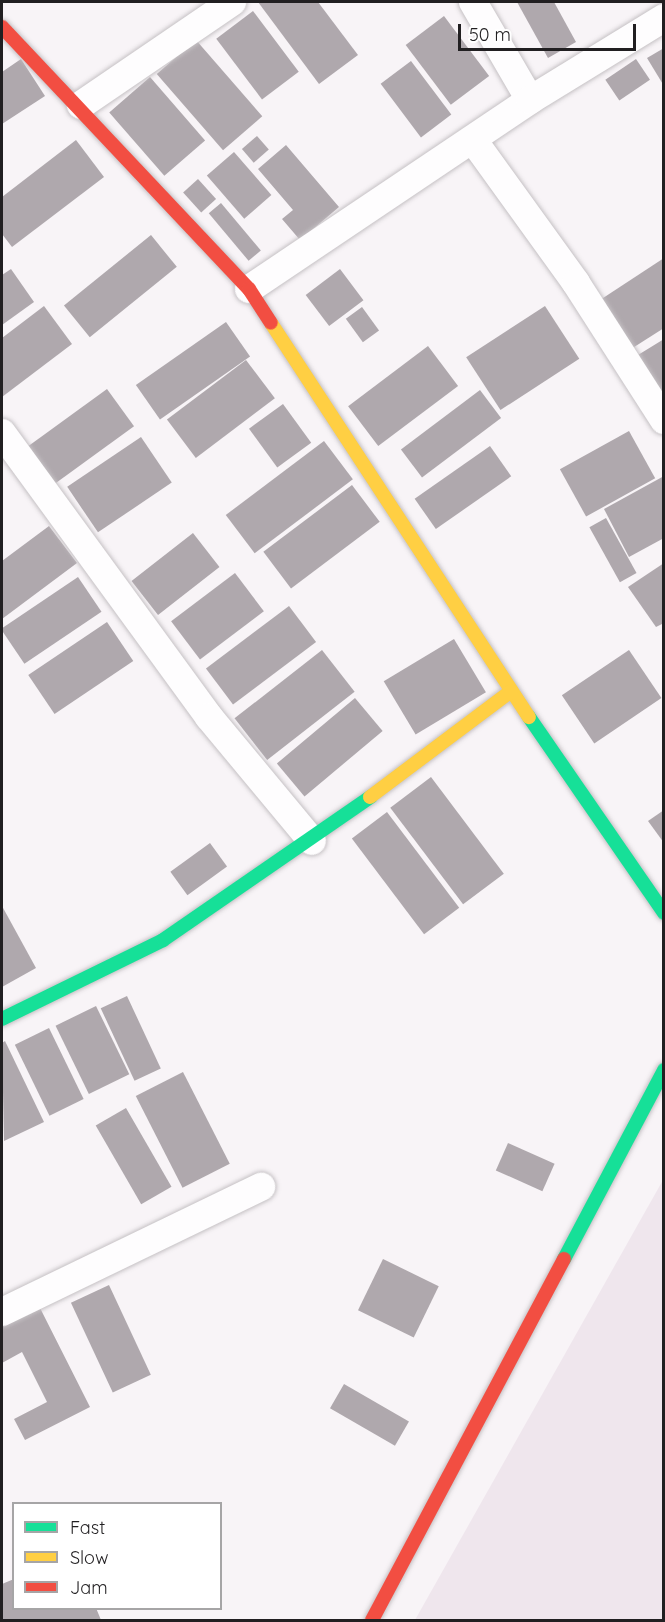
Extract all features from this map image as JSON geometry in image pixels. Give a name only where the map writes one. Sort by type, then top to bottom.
[{"type":"street","points":[[81,105],[232,2]]},
{"type":"street","points":[[473,2],[530,100]]},
{"type":"street","points":[[249,289],[530,100],[663,18],[655,2]]},
{"type":"street","points":[[2,27],[81,105],[249,289],[511,691],[663,913]]},
{"type":"street","points":[[473,140],[576,283],[663,420]]},
{"type":"street","points":[[2,433],[209,717],[312,841]]},
{"type":"street","points":[[2,1019],[163,940],[312,841],[511,691]]},
{"type":"street","points":[[372,1620],[663,1070]]},
{"type":"street","points":[[2,1312],[261,1187]]},
{"type":"shaded area","points":[[663,1180],[663,1620],[415,1620]]},
{"type":"building","points":[[258,2],[318,2],[358,55],[319,84]]},
{"type":"building","points":[[517,2],[554,2],[576,42],[548,58]]},
{"type":"building","points":[[253,11],[299,72],[262,99],[216,39]]},
{"type":"building","points":[[444,16],[489,76],[451,105],[406,45]]},
{"type":"building","points":[[196,40],[262,116],[223,150],[157,74]]},
{"type":"building","points":[[664,48],[664,86],[647,58]]},
{"type":"building","points":[[21,59],[45,96],[2,124],[2,72]]},
{"type":"building","points":[[636,59],[650,80],[619,100],[605,80]]},
{"type":"building","points":[[411,61],[451,115],[421,137],[381,84]]},
{"type":"building","points":[[150,77],[205,140],[164,176],[109,112]]},
{"type":"building","points":[[257,136],[269,150],[254,163],[242,149]]},
{"type":"building","points":[[76,140],[104,177],[12,247],[2,234],[2,197]]},
{"type":"building","points":[[286,145],[339,207],[300,240],[282,219],[293,210],[258,169]]},
{"type":"building","points":[[234,152],[271,195],[244,219],[207,176]]},
{"type":"building","points":[[198,179],[216,199],[201,212],[183,192]]},
{"type":"building","points":[[221,203],[261,250],[249,261],[209,213]]},
{"type":"building","points":[[151,235],[177,267],[90,337],[64,305]]},
{"type":"building","points":[[664,258],[664,328],[631,349],[600,300]]},
{"type":"building","points":[[11,269],[34,302],[2,325],[2,275]]},
{"type":"building","points":[[340,269],[363,300],[329,326],[306,295]]},
{"type":"building","points":[[44,306],[72,344],[2,397],[2,338]]},
{"type":"building","points":[[545,306],[579,359],[500,410],[466,357]]},
{"type":"building","points":[[362,307],[379,330],[363,342],[346,319]]},
{"type":"building","points":[[226,322],[250,356],[160,419],[136,385]]},
{"type":"building","points":[[664,339],[664,396],[638,355]]},
{"type":"building","points":[[428,346],[458,386],[378,446],[348,406]]},
{"type":"building","points":[[246,360],[275,398],[196,458],[167,420]]},
{"type":"building","points":[[107,389],[134,426],[56,483],[29,446]]},
{"type":"building","points":[[480,390],[501,418],[422,478],[401,450]]},
{"type":"building","points":[[283,404],[311,443],[277,468],[249,429]]},
{"type":"building","points":[[629,431],[655,478],[586,517],[560,469]]},
{"type":"building","points":[[141,437],[172,483],[98,532],[67,487]]},
{"type":"building","points":[[324,441],[353,479],[255,553],[226,515]]},
{"type":"building","points":[[490,446],[511,476],[436,529],[415,499]]},
{"type":"building","points":[[664,476],[664,538],[629,557],[604,509]]},
{"type":"building","points":[[352,485],[380,522],[291,589],[263,552]]},
{"type":"building","points":[[606,518],[637,573],[620,582],[589,527]]},
{"type":"building","points":[[49,526],[77,563],[2,619],[2,561]]},
{"type":"building","points":[[193,533],[219,567],[158,615],[132,581]]},
{"type":"building","points":[[664,563],[664,623],[656,627],[628,587]]},
{"type":"building","points":[[235,573],[264,611],[200,659],[171,621]]},
{"type":"building","points":[[78,577],[101,612],[24,664],[2,628]]},
{"type":"building","points":[[289,606],[316,642],[233,705],[206,669]]},
{"type":"building","points":[[107,622],[133,661],[55,714],[28,675]]},
{"type":"building","points":[[454,639],[486,692],[416,734],[384,681]]},
{"type":"building","points":[[322,650],[355,692],[267,760],[235,718]]},
{"type":"building","points":[[629,650],[661,698],[594,743],[562,695]]},
{"type":"building","points":[[355,698],[383,731],[305,797],[277,764]]},
{"type":"building","points":[[431,777],[504,874],[463,904],[390,808]]},
{"type":"building","points":[[664,810],[664,843],[648,821]]},
{"type":"building","points":[[387,812],[459,908],[424,934],[352,838]]},
{"type":"building","points":[[210,843],[227,866],[187,895],[170,872]]},
{"type":"building","points":[[2,906],[36,968],[2,987]]},
{"type":"building","points":[[127,996],[161,1069],[135,1081],[101,1008]]},
{"type":"building","points":[[96,1006],[129,1074],[89,1094],[56,1026]]},
{"type":"building","points":[[49,1028],[84,1099],[49,1116],[15,1045]]},
{"type":"building","points":[[5,1041],[44,1122],[4,1141],[2,1043]]},
{"type":"building","points":[[183,1072],[230,1164],[183,1188],[136,1096]]},
{"type":"building","points":[[126,1108],[172,1187],[141,1204],[96,1126]]},
{"type":"building","points":[[508,1143],[555,1164],[542,1191],[496,1170]]},
{"type":"building","points":[[383,1259],[439,1286],[414,1337],[358,1310]]},
{"type":"building","points":[[109,1285],[151,1375],[113,1392],[71,1303]]},
{"type":"building","points":[[38,1304],[90,1407],[25,1440],[14,1419],[47,1402],[22,1352],[2,1363],[2,1322]]},
{"type":"building","points":[[344,1384],[409,1422],[395,1446],[330,1408]]},
{"type":"building","points":[[12,1580],[12,1610],[97,1610],[101,1620],[2,1620],[2,1584]]},
{"type":"traffic: fast","points":[[529,717],[664,913]]},
{"type":"traffic: fast","points":[[2,1019],[163,940],[370,797]]},
{"type":"traffic: fast","points":[[564,1259],[664,1070]]},
{"type":"traffic: slow","points":[[271,323],[529,717]]},
{"type":"traffic: slow","points":[[370,797],[511,691]]},
{"type":"traffic: jam","points":[[2,27],[249,289],[271,323]]},
{"type":"traffic: jam","points":[[372,1620],[564,1259]]}]
